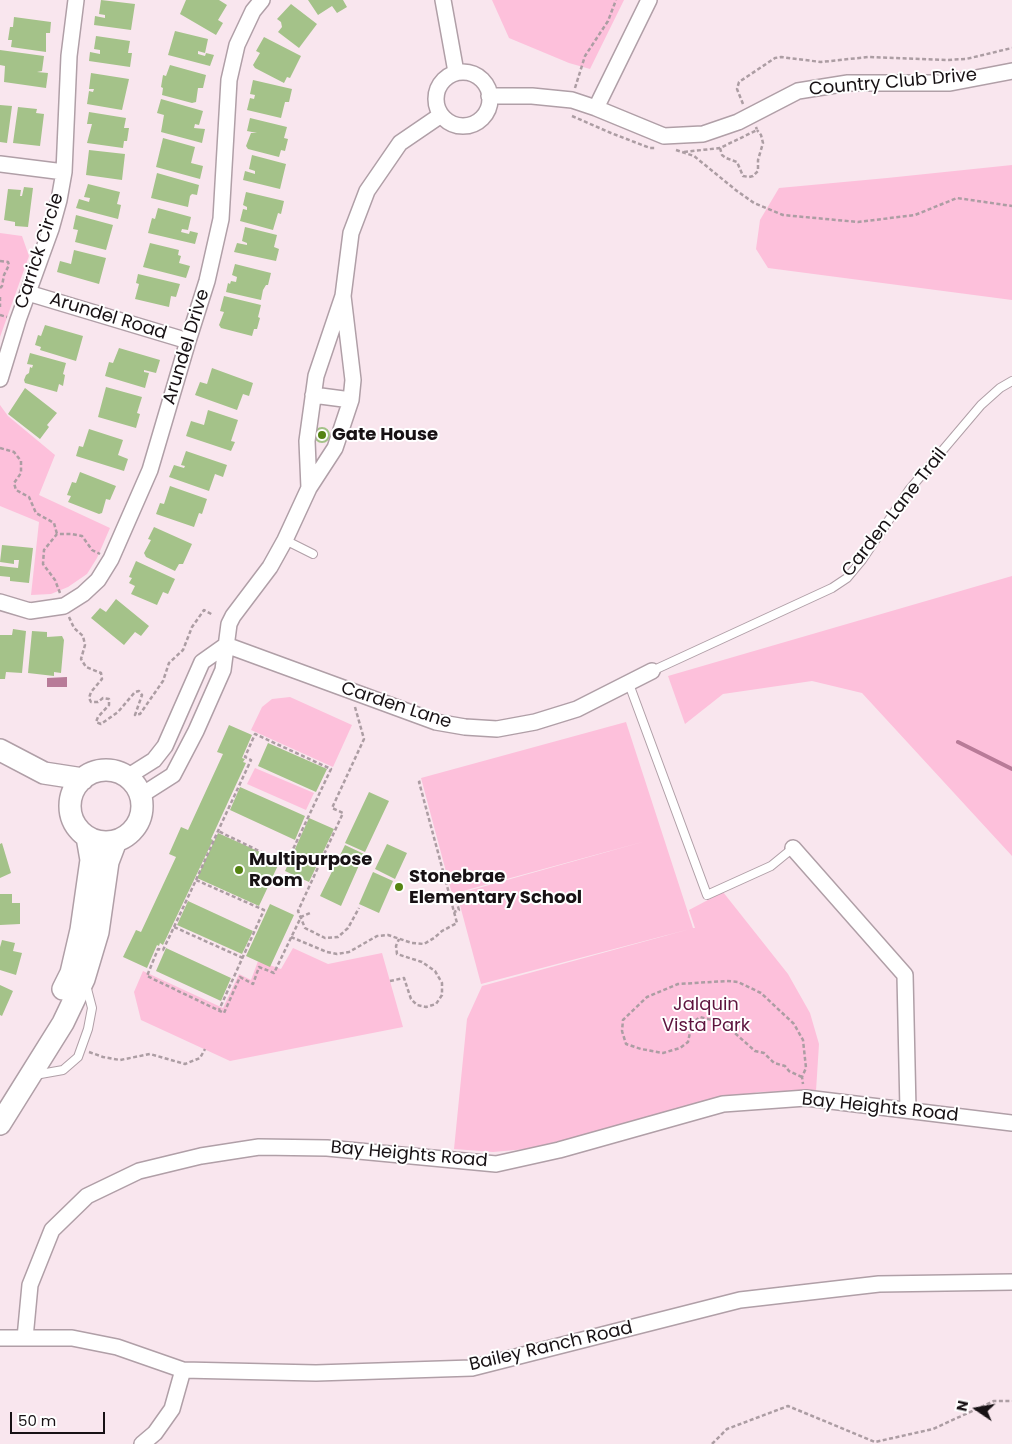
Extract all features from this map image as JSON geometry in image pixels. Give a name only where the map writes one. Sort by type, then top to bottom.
[{"type":"main road","points":[[0,750],[44,773],[83,779]]},
{"type":"main road","points":[[104,770],[116,772],[126,777],[135,785],[140,796],[141,807],[137,823],[126,836],[106,842],[96,841],[79,831],[70,812],[70,802],[77,786],[83,779],[93,773],[104,770]]},
{"type":"main road","points":[[44,773],[70,802]]},
{"type":"main road","points":[[0,1097],[50,1016],[71,973],[81,930],[91,860],[87,837]]},
{"type":"main road","points":[[0,1124],[63,1023],[84,979],[98,932],[108,862],[116,840]]},
{"type":"street","name":"Carrick Circle","points":[[0,379],[18,320],[60,200],[64,172],[69,56],[76,0]]},
{"type":"street","name":"Arundel Drive","points":[[0,602],[30,611],[64,606],[83,594],[98,580],[111,559],[150,470],[207,281],[220,219],[229,80],[237,45],[253,12],[262,0]]},
{"type":"street","points":[[443,0],[456,72]]},
{"type":"street","points":[[596,108],[649,0]]},
{"type":"street","name":"Country Club Drive","points":[[490,96],[532,96],[572,100],[664,136],[703,134],[738,122],[798,91],[848,83],[950,83],[1012,71]]},
{"type":"street","points":[[456,72],[471,73],[478,76],[484,82],[490,96],[487,111],[476,122],[469,125],[453,124],[441,114],[438,108],[436,93],[443,80],[456,72]]},
{"type":"street","points":[[309,488],[307,440],[313,395],[319,364],[343,296],[351,233],[367,191],[400,143],[441,114]]},
{"type":"street","points":[[0,164],[64,172]]},
{"type":"street","name":"Arundel Road","points":[[28,293],[188,341]]},
{"type":"street","points":[[140,796],[173,775],[196,731],[223,670],[229,624],[270,567],[309,488],[335,448],[351,400],[353,380],[343,296]]},
{"type":"street","points":[[313,395],[351,400]]},
{"type":"street","points":[[126,777],[154,760],[165,746],[202,662],[226,645]]},
{"type":"street","name":"Carden Lane","points":[[226,645],[436,722],[465,727],[497,729],[536,722],[577,709],[652,671]]},
{"type":"street","points":[[793,848],[905,975],[908,1110]]},
{"type":"street","name":"Bay Heights Road","points":[[25,1338],[30,1285],[52,1230],[87,1196],[139,1171],[201,1156],[259,1147],[327,1148],[496,1164],[559,1150],[723,1104],[806,1098],[1012,1123]]},
{"type":"street","name":"Bailey Ranch Road","points":[[0,1338],[72,1338],[117,1347],[183,1370],[316,1373],[472,1368],[740,1300],[879,1284],[1012,1282]]},
{"type":"street","points":[[142,1444],[155,1433],[172,1409],[183,1370]]},
{"type":"lane","name":"Carden Lane Trail","points":[[652,671],[832,588],[847,578],[862,560],[909,490],[982,405],[1000,388],[1012,381]]},
{"type":"lane","points":[[285,540],[313,554]]},
{"type":"lane","points":[[629,684],[706,895],[771,866],[793,848]]},
{"type":"lane","points":[[30,1076],[63,1070],[78,1057],[88,1029],[92,1008],[84,979]]},
{"type":"path","points":[[616,0],[608,21],[585,56],[574,89],[569,115],[650,148],[659,148]]},
{"type":"path","points":[[720,148],[722,155],[737,162],[743,176],[753,176],[758,171],[758,160],[763,143],[761,135],[757,130]]},
{"type":"path","points":[[668,149],[694,156],[748,199],[783,215],[858,222],[915,216],[957,198],[1012,206]]},
{"type":"path","points":[[0,261],[8,262],[8,265],[0,288]]},
{"type":"path","points":[[0,297],[0,306]]},
{"type":"path","points":[[0,448],[14,452],[21,461],[21,473],[14,483],[16,490],[29,497],[36,513],[54,523],[57,534]]},
{"type":"path","points":[[57,534],[82,536],[92,550],[111,559]]},
{"type":"path","points":[[57,534],[44,550],[43,564],[55,580],[74,628],[83,636],[85,645],[82,659],[86,667],[101,673],[102,679],[91,692],[89,698],[91,702],[98,702],[103,698],[109,699],[109,705],[96,722],[101,724],[118,712],[135,692],[139,691],[142,695],[135,715],[140,714],[163,681],[170,663],[183,650],[192,627],[204,610],[213,615]]},
{"type":"path","points":[[355,708],[364,738],[332,808],[343,813],[298,910],[305,928],[325,938],[338,937],[348,928],[359,908]]},
{"type":"path","points":[[218,831],[286,864],[330,769],[255,734],[245,757],[251,760],[218,831],[196,880],[163,950],[158,949],[146,976],[224,1012],[240,977],[253,984],[260,967],[274,973],[300,917],[310,914]]},
{"type":"path","points":[[291,937],[336,954],[350,952],[377,936],[388,935],[424,944],[457,923],[419,782],[422,781]]},
{"type":"path","points":[[196,880],[264,910],[219,1010]]},
{"type":"path","points":[[454,894],[458,910],[454,912]]},
{"type":"path","points":[[174,927],[243,958]]},
{"type":"path","points":[[390,981],[404,978],[410,999],[417,1005],[426,1007],[436,1004],[442,995],[442,983],[435,971],[422,962],[397,954],[396,946],[399,939]]},
{"type":"path","points":[[802,1077],[789,1071],[785,1066],[774,1063],[764,1053],[755,1051],[728,1027],[719,1022],[700,1017],[692,1023],[688,1042],[680,1048],[663,1053],[626,1044],[622,1031],[623,1020],[647,997],[678,984],[738,982],[761,993],[794,1024],[803,1040],[806,1068],[802,1077],[806,1098]]},
{"type":"path","points":[[81,1048],[103,1057],[120,1060],[150,1054],[185,1064],[200,1058],[205,1049]]},
{"type":"path","points":[[712,1444],[727,1429],[788,1406],[875,1442],[933,1429],[994,1401],[1012,1401]]},
{"type":"green space","points":[[492,0],[624,0],[590,69],[569,63],[509,38]]},
{"type":"green space","points":[[1012,165],[1012,300],[768,268],[756,249],[760,220],[779,188]]},
{"type":"green space","points":[[0,233],[22,236],[29,256],[0,337]]},
{"type":"green space","points":[[0,405],[8,416],[55,455],[39,495],[110,528],[97,558],[87,574],[68,587],[51,594],[31,595],[39,522],[0,506]]},
{"type":"green space","points":[[1012,576],[1012,856],[862,693],[812,681],[723,694],[685,724],[668,676]]},
{"type":"green space","points":[[290,697],[352,725],[333,767],[251,730],[262,707],[272,699]]},
{"type":"green space","name":"Jalquin Vista Park","points":[[626,722],[693,928],[695,928],[689,910],[723,892],[788,974],[810,1013],[819,1044],[816,1091],[758,1092],[527,1149],[493,1152],[454,1149],[467,1019],[482,986],[690,929],[481,984],[457,894],[646,841],[452,894],[421,778]]},
{"type":"green space","points":[[255,768],[314,793],[306,810],[247,784]]},
{"type":"green space","points":[[293,948],[328,964],[382,953],[403,1027],[230,1061],[141,1020],[134,992],[143,971],[223,1008],[239,974],[251,980],[258,961],[281,969]]},
{"type":"shaded area","points":[[67,677],[67,687],[47,687],[47,678]]},
{"type":"building","points":[[101,0],[135,4],[131,30],[94,25],[95,16],[105,18],[105,15],[99,14]]},
{"type":"building","points":[[186,0],[219,0],[227,5],[218,20],[223,23],[216,35],[180,14]]},
{"type":"building","points":[[308,0],[343,0],[347,7],[337,13],[332,6],[318,15]]},
{"type":"building","points":[[291,4],[317,24],[299,48],[278,32],[282,27],[281,22],[277,19]]},
{"type":"building","points":[[14,17],[51,22],[50,33],[46,33],[46,52],[11,47],[12,40],[8,40],[10,27],[13,27]]},
{"type":"building","points":[[175,31],[208,39],[205,53],[198,51],[198,54],[205,56],[206,53],[214,55],[210,66],[168,55]]},
{"type":"building","points":[[96,36],[130,41],[128,53],[132,53],[130,67],[89,61],[90,52],[100,54],[100,50],[94,49]]},
{"type":"building","points":[[264,37],[301,56],[290,78],[287,77],[284,83],[255,68],[253,65],[260,53],[256,51]]},
{"type":"building","points":[[0,50],[44,56],[42,71],[37,72],[48,73],[46,88],[4,82],[5,66],[0,65]]},
{"type":"building","points":[[170,65],[206,75],[203,88],[198,88],[196,102],[192,103],[162,95],[163,75],[166,76]]},
{"type":"building","points":[[91,73],[129,79],[122,110],[87,104],[89,91],[93,92],[94,89],[89,89]]},
{"type":"building","points":[[253,80],[292,89],[289,102],[285,102],[281,118],[247,110],[250,98],[254,99],[255,95],[250,94]]},
{"type":"building","points":[[161,99],[203,111],[199,125],[195,124],[194,128],[205,129],[202,143],[161,132],[164,115],[157,113]]},
{"type":"building","points":[[0,105],[12,106],[7,143],[0,142]]},
{"type":"building","points":[[18,107],[37,109],[36,113],[44,114],[40,146],[13,143]]},
{"type":"building","points":[[89,112],[126,118],[124,128],[129,128],[127,141],[124,141],[123,148],[87,143],[92,124],[87,124]]},
{"type":"building","points":[[250,118],[287,127],[284,138],[288,139],[285,151],[281,150],[279,157],[248,149],[246,146],[251,133],[257,133],[247,131]]},
{"type":"building","points":[[163,138],[195,147],[191,163],[203,166],[200,179],[156,167]]},
{"type":"building","points":[[89,150],[125,154],[122,180],[86,175]]},
{"type":"building","points":[[252,155],[286,164],[280,189],[243,180],[245,171],[255,174],[255,171],[249,169]]},
{"type":"building","points":[[157,173],[199,185],[197,195],[192,194],[190,196],[188,207],[151,198]]},
{"type":"building","points":[[88,184],[120,192],[117,204],[121,205],[118,219],[76,208],[79,199],[89,202],[90,198],[84,197]]},
{"type":"building","points":[[24,187],[33,188],[28,227],[15,226],[15,222],[4,220],[8,189],[21,190],[20,196],[22,196]]},
{"type":"building","points":[[246,192],[284,201],[281,214],[278,213],[273,230],[240,221],[243,209],[247,210],[247,207],[243,205]]},
{"type":"building","points":[[158,208],[191,217],[188,230],[182,229],[181,232],[189,234],[190,231],[198,233],[195,244],[148,233],[152,218],[155,219]]},
{"type":"building","points":[[76,215],[113,225],[106,250],[75,242],[78,230],[73,229]]},
{"type":"building","points":[[245,227],[277,235],[274,247],[279,249],[276,261],[234,252],[237,243],[247,245],[247,243],[242,241]]},
{"type":"building","points":[[150,243],[179,250],[178,255],[181,256],[179,263],[190,266],[186,278],[143,267]]},
{"type":"building","points":[[74,250],[106,258],[99,284],[57,272],[60,261],[71,264]]},
{"type":"building","points":[[235,264],[271,273],[268,285],[263,290],[261,300],[226,292],[228,283],[230,284],[231,281],[236,282],[237,277],[232,275]]},
{"type":"building","points":[[138,274],[180,284],[176,297],[171,296],[169,307],[135,299],[139,284],[136,283]]},
{"type":"building","points":[[224,296],[261,305],[257,329],[254,329],[252,336],[221,328],[219,325],[224,312],[220,311]]},
{"type":"building","points":[[45,325],[83,336],[76,361],[40,350],[41,347],[35,345],[38,335],[41,336]]},
{"type":"building","points":[[119,348],[160,360],[156,373],[144,370],[144,372],[149,373],[145,388],[105,376],[109,362],[113,363]]},
{"type":"building","points":[[30,353],[66,363],[63,374],[65,375],[63,386],[59,384],[57,392],[25,383],[26,375],[33,365],[27,364]]},
{"type":"building","points":[[212,368],[253,383],[249,396],[243,394],[237,410],[195,395],[200,382],[207,384]]},
{"type":"building","points":[[106,387],[142,397],[137,413],[140,414],[136,428],[98,417]]},
{"type":"building","points":[[25,388],[57,413],[47,425],[49,427],[40,439],[8,414]]},
{"type":"building","points":[[208,410],[238,420],[231,441],[235,442],[231,451],[186,436],[191,421],[204,425]]},
{"type":"building","name":"Gate House","points":[[322,427],[328,429],[330,435],[328,441],[322,443],[316,441],[314,435],[316,429]]},
{"type":"building","points":[[89,429],[123,440],[118,455],[128,459],[124,471],[76,456],[79,446],[83,447]]},
{"type":"building","points":[[186,451],[227,465],[223,477],[215,474],[209,491],[169,477],[174,465],[184,468],[185,466],[181,465]]},
{"type":"building","points":[[80,472],[116,486],[110,500],[106,499],[102,513],[99,514],[68,502],[71,496],[67,495],[72,482],[76,483]]},
{"type":"building","points":[[170,486],[207,499],[202,514],[199,513],[194,527],[156,514],[160,503],[164,504]]},
{"type":"building","points":[[154,527],[192,544],[183,564],[179,564],[175,571],[146,557],[144,553],[151,540],[148,539]]},
{"type":"building","points":[[2,545],[33,548],[29,583],[10,581],[10,577],[0,576],[0,566],[18,568],[19,560],[14,560],[14,564],[0,562]]},
{"type":"building","points":[[136,561],[175,579],[168,594],[163,592],[157,605],[131,594],[135,586],[129,583],[132,578],[129,577]]},
{"type":"building","points":[[116,599],[149,626],[141,636],[135,632],[124,645],[91,618],[100,608],[106,612]]},
{"type":"building","points":[[13,629],[26,631],[22,673],[6,672],[5,679],[0,679],[0,635],[12,635]]},
{"type":"building","points":[[32,631],[47,632],[47,637],[62,636],[64,640],[61,673],[54,672],[54,676],[28,673]]},
{"type":"building","points":[[229,725],[252,735],[242,758],[245,759],[243,762],[246,763],[211,839],[213,840],[163,945],[160,943],[159,946],[157,945],[147,968],[123,957],[136,930],[141,932],[176,857],[169,854],[181,827],[188,830],[223,754],[217,752]]},
{"type":"building","points":[[268,743],[327,769],[316,792],[258,766]]},
{"type":"building","points":[[240,787],[305,816],[295,840],[230,810]]},
{"type":"building","points":[[369,792],[389,801],[365,852],[345,843]]},
{"type":"building","points":[[309,818],[334,829],[309,882],[285,871]]},
{"type":"building","name":"Multipurpose Room","points":[[218,833],[280,861],[259,906],[197,878]]},
{"type":"building","points":[[2,843],[11,873],[0,878],[0,844]]},
{"type":"building","points":[[387,844],[407,853],[395,879],[375,869]]},
{"type":"building","points":[[345,845],[364,854],[341,906],[320,896]]},
{"type":"building","points":[[373,872],[393,881],[379,913],[359,904]]},
{"type":"building","points":[[0,894],[12,894],[12,903],[20,903],[20,924],[0,925]]},
{"type":"building","points":[[188,901],[253,931],[242,954],[177,925]]},
{"type":"building","points":[[270,904],[294,915],[270,967],[246,956]]},
{"type":"building","points":[[2,940],[15,943],[13,951],[22,953],[16,975],[0,970],[0,947]]},
{"type":"building","points":[[166,948],[231,978],[221,1001],[156,971]]},
{"type":"building","points":[[0,985],[13,991],[2,1016],[0,1015]]},
{"type":"waterway","points":[[958,742],[1012,769]]},
{"type":"place","name":"Gate House","points":[[322,435]]},
{"type":"place","name":"Multipurpose Room","points":[[239,870]]},
{"type":"place","name":"Stonebrae Elementary School","points":[[399,887]]}]
